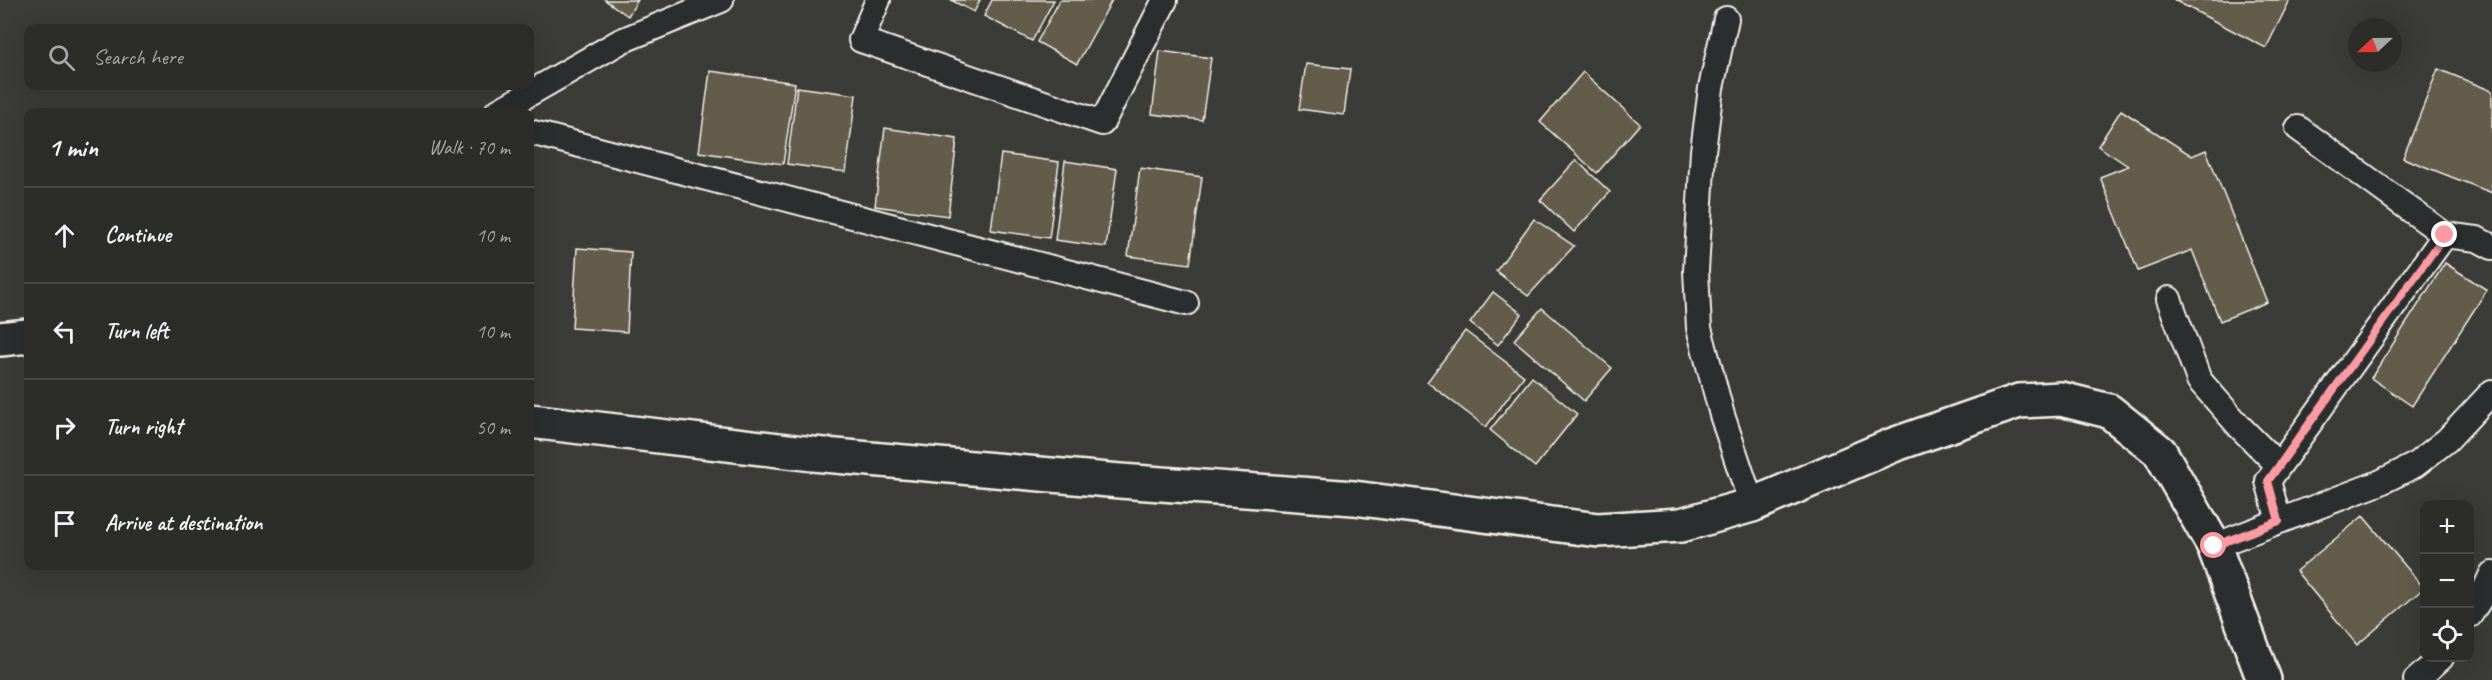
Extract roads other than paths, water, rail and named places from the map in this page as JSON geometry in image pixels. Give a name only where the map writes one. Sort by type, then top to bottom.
[{"type":"street","points":[[0,339],[24,336]]},
{"type":"street","points":[[534,421],[813,454],[1120,481],[1354,498],[1598,530],[1681,525],[1752,505],[1893,445],[2019,401],[2061,399],[2109,411],[2160,452],[2214,546],[2264,680]]},
{"type":"lane","points":[[504,108],[621,41],[722,0]]},
{"type":"lane","points":[[878,0],[861,40],[1102,123],[1165,0]]},
{"type":"lane","points":[[1726,19],[1711,88],[1703,151],[1696,272],[1699,328],[1722,415],[1752,505]]},
{"type":"lane","points":[[2298,128],[2445,235],[2476,239],[2492,247]]},
{"type":"lane","points":[[534,133],[1186,303]]},
{"type":"lane","points":[[2279,521],[2268,481],[2445,235]]},
{"type":"lane","points":[[2169,298],[2199,380],[2240,427],[2279,466]]},
{"type":"lane","points":[[2214,546],[2379,483],[2415,465],[2447,440],[2492,392]]},
{"type":"lane","points":[[2474,608],[2492,574]]},
{"type":"lane","points":[[2416,680],[2436,662]]}]
